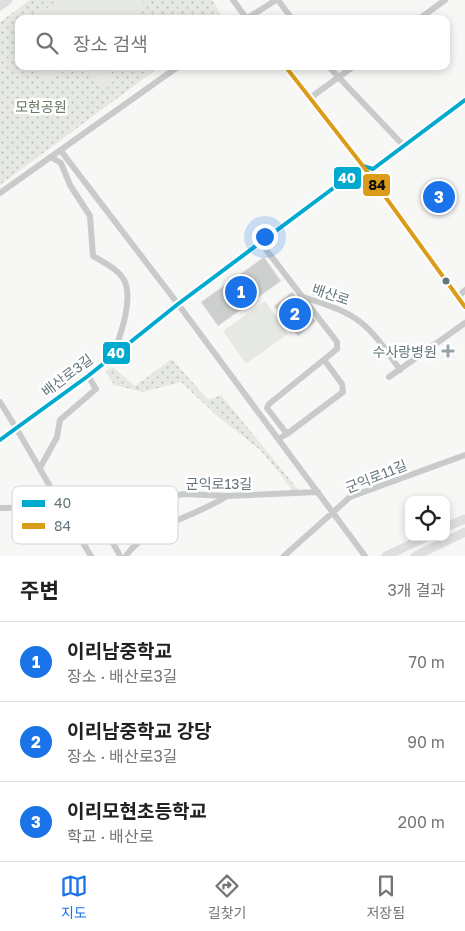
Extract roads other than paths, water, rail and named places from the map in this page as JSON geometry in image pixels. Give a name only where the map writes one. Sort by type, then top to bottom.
[{"type":"main road","points":[[0,6],[8,0]]},
{"type":"main road","points":[[450,526],[465,519]]},
{"type":"main road","points":[[415,556],[465,532]]},
{"type":"main road","points":[[386,556],[418,541]]},
{"type":"street","points":[[233,0],[243,15]]},
{"type":"street","points":[[253,15],[277,0],[289,15]]},
{"type":"street","points":[[424,15],[445,0]]},
{"type":"street","points":[[0,193],[173,70]]},
{"type":"street","points":[[288,70],[363,166],[465,307]]},
{"type":"street","points":[[331,70],[403,145]]},
{"type":"street","points":[[310,98],[349,70]]},
{"type":"street","points":[[363,166],[373,169],[465,100]]},
{"type":"street","points":[[61,151],[178,304],[364,556]]},
{"type":"street","points":[[51,157],[61,163],[70,185],[90,216],[93,256],[115,270],[125,281],[127,300],[124,323],[113,355]]},
{"type":"street","points":[[261,243],[363,166]]},
{"type":"street","name":"배산로3길","points":[[0,440],[88,376],[178,304],[261,243]]},
{"type":"street","name":"배산로","points":[[261,243],[302,297],[340,309],[361,321],[372,332],[400,370]]},
{"type":"street","points":[[458,297],[465,290]]},
{"type":"street","points":[[287,434],[267,408],[269,404],[325,361],[337,349],[337,342],[302,297]]},
{"type":"street","points":[[389,377],[465,323]]},
{"type":"street","points":[[278,439],[343,392],[342,384],[325,361]]},
{"type":"street","points":[[40,468],[57,438],[60,420],[96,388],[88,376]]},
{"type":"street","points":[[0,402],[49,486]]},
{"type":"street","name":"군익로11길","points":[[284,556],[350,497],[465,455]]},
{"type":"street","name":"군익로13길","points":[[178,495],[227,496],[318,492]]},
{"type":"street","points":[[178,521],[210,507],[227,496]]},
{"type":"street","points":[[84,544],[91,556]]},
{"type":"street","points":[[114,544],[120,556]]},
{"type":"street","points":[[126,556],[136,544]]},
{"type":"place","name":"이리모현초등학교","points":[[439,197]]},
{"type":"place","name":"이리남중학교","points":[[241,292]]},
{"type":"place","name":"이리남중학교 강당","points":[[295,314]]},
{"type":"place","name":"수사랑병원","points":[[448,351]]},
{"type":"park label","name":"모현공원","points":[[41,106]]}]
